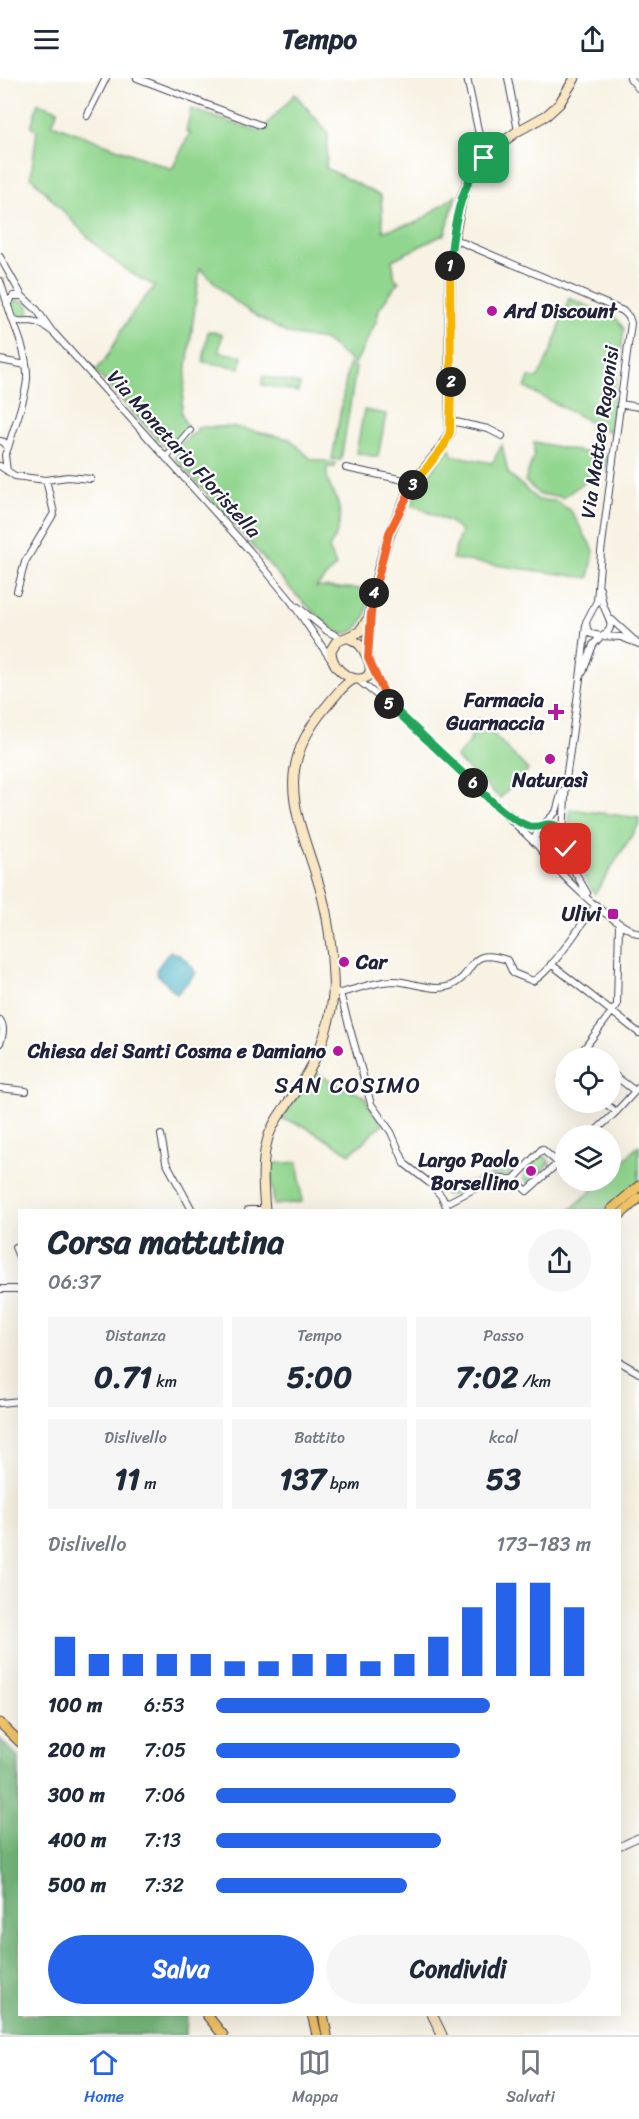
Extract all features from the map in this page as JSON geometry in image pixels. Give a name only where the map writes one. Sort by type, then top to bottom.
[{"type":"main road","points":[[612,1209],[639,1186]]},
{"type":"main road","points":[[621,1214],[639,1197]]},
{"type":"main road","points":[[0,1723],[18,1740]]},
{"type":"main road","points":[[205,2016],[218,2035]]},
{"type":"main road","points":[[206,2016],[223,2035]]},
{"type":"main road","points":[[214,2016],[228,2035]]},
{"type":"main road","points":[[315,2016],[317,2035]]},
{"type":"main road","points":[[316,2016],[327,2035]]},
{"type":"street","points":[[87,116],[106,78]]},
{"type":"street","points":[[137,78],[260,125]]},
{"type":"street","points":[[467,78],[484,158]]},
{"type":"street","points":[[508,78],[518,131]]},
{"type":"street","points":[[514,1179],[542,1149],[560,1161],[527,1191],[514,1179],[493,1179],[446,1207],[432,1185],[405,1164],[391,1132],[368,1095],[355,1046],[336,992],[329,927],[322,897],[298,824],[293,791],[297,758],[304,736],[348,682],[366,677],[371,670],[369,661],[371,614],[384,549],[398,512],[414,482],[444,446],[450,432],[449,280],[462,197],[470,179],[484,158],[518,131],[547,115],[559,104],[575,78]]},
{"type":"street","points":[[630,78],[639,89]]},
{"type":"street","name":"Via Matteo Ragonisi","points":[[454,239],[623,311],[629,316],[631,323],[601,552],[597,601],[591,614]]},
{"type":"street","points":[[0,257],[33,311],[19,337]]},
{"type":"street","points":[[0,281],[26,364],[25,391],[4,454]]},
{"type":"street","points":[[7,304],[13,296],[22,296]]},
{"type":"street","name":"Via Monetario Floristella","points":[[30,303],[52,331],[249,550],[291,601]]},
{"type":"street","points":[[12,318],[21,322],[38,322],[52,331]]},
{"type":"street","points":[[0,360],[26,364]]},
{"type":"street","points":[[620,404],[639,407]]},
{"type":"street","points":[[451,421],[488,429],[502,436]]},
{"type":"street","points":[[7,471],[4,442],[0,441],[14,427]]},
{"type":"street","points":[[166,458],[190,430]]},
{"type":"street","points":[[0,466],[15,476],[46,480],[68,477],[91,479]]},
{"type":"street","points":[[345,468],[414,482]]},
{"type":"street","points":[[17,591],[25,562],[54,513],[46,480]]},
{"type":"street","points":[[580,680],[593,645],[610,629],[609,617],[603,604],[598,580]]},
{"type":"street","points":[[291,601],[327,631],[358,643],[369,661],[388,704]]},
{"type":"street","points":[[291,601],[335,666],[388,704],[497,806],[596,905],[619,924],[639,934]]},
{"type":"street","points":[[566,778],[556,812],[535,837],[539,847],[548,852],[553,852],[560,847],[563,837],[566,778],[586,622],[591,614],[599,611],[609,617],[638,644]]},
{"type":"street","points":[[332,700],[339,680],[331,650],[336,642],[359,632],[371,614]]},
{"type":"street","points":[[586,622],[591,634],[621,637],[638,644]]},
{"type":"street","points":[[497,806],[527,826],[553,825],[560,829],[572,867],[590,899]]},
{"type":"street","points":[[336,992],[394,981],[426,987],[450,986],[477,958],[484,956],[495,956],[507,960],[513,973],[533,981],[540,977],[551,964],[596,905]]},
{"type":"street","points":[[585,1047],[617,1005],[619,924]]},
{"type":"street","points":[[551,964],[639,1033]]},
{"type":"street","points":[[265,1209],[264,1151],[268,1136],[274,1122],[297,1090],[317,1055],[336,992]]},
{"type":"street","points":[[0,1020],[3,1024],[0,1043]]},
{"type":"street","points":[[621,1079],[637,1089],[621,1107]]},
{"type":"street","points":[[0,1088],[26,1091]]},
{"type":"street","points":[[602,1125],[615,1113]]},
{"type":"street","points":[[161,1135],[166,1162],[191,1209]]},
{"type":"street","points":[[15,1247],[18,1254]]},
{"type":"street","points":[[0,1289],[18,1289]]},
{"type":"street","points":[[621,1363],[639,1373]]},
{"type":"street","points":[[0,1403],[18,1401]]},
{"type":"street","points":[[621,1846],[639,1837]]},
{"type":"street","points":[[433,2016],[442,2035]]},
{"type":"green space","points":[[295,94],[328,133],[326,168],[381,196],[383,231],[418,222],[456,195],[445,234],[392,260],[395,279],[399,281],[379,309],[377,320],[355,364],[324,340],[288,334],[250,312],[230,298],[200,268],[181,412],[187,427],[172,447],[167,449],[95,371],[108,356],[130,317],[155,286],[120,265],[88,238],[31,177],[37,130],[31,127],[38,103],[58,110],[52,124],[172,169],[190,133],[186,131],[191,109],[260,132]]},
{"type":"green space","points":[[569,298],[617,319],[624,329],[610,432],[525,388],[529,377],[538,378],[552,349]]},
{"type":"green space","points":[[15,300],[24,302],[29,308],[28,318],[14,316],[11,305]]},
{"type":"green space","points":[[208,331],[222,334],[219,352],[242,356],[240,368],[203,362]]},
{"type":"green space","points":[[349,363],[356,368],[341,460],[332,459]]},
{"type":"green space","points":[[263,376],[300,384],[298,392],[262,385]]},
{"type":"green space","points":[[364,410],[386,414],[378,457],[356,453]]},
{"type":"green space","points":[[197,427],[234,427],[290,439],[311,459],[336,463],[335,467],[327,467],[327,474],[338,502],[340,514],[338,529],[329,548],[336,566],[316,587],[370,589],[366,615],[356,630],[345,634],[334,631],[296,595],[176,459],[180,447],[197,431]]},
{"type":"green space","points":[[534,442],[607,457],[605,468],[562,498],[540,495],[525,481],[534,455]]},
{"type":"green space","points":[[502,445],[508,473],[538,500],[556,501],[571,511],[594,551],[589,578],[452,559],[461,532],[450,522],[410,504],[420,485],[450,448],[452,455],[492,463]]},
{"type":"green space","points":[[478,718],[528,770],[500,798],[456,758],[469,743]]},
{"type":"green space","points":[[570,809],[639,818],[639,824],[595,894],[582,874],[571,845]]},
{"type":"green space","points":[[313,1072],[365,1097],[383,1124],[350,1154],[304,1126],[282,1119]]},
{"type":"green space","points":[[639,1145],[639,1181],[606,1209],[571,1209],[592,1191],[621,1191],[621,1163]]},
{"type":"green space","points":[[541,1156],[546,1157],[550,1163],[527,1182],[523,1179],[524,1173]]},
{"type":"green space","points":[[298,1162],[302,1202],[274,1205],[270,1164]]},
{"type":"green space","points":[[511,1163],[517,1163],[518,1167],[509,1176],[494,1176],[472,1186],[470,1184],[468,1188],[454,1195],[443,1194],[440,1191],[490,1176]]},
{"type":"green space","points":[[0,1739],[18,1757],[18,2016],[187,2016],[186,2035],[0,2035]]},
{"type":"water","points":[[170,951],[185,959],[196,973],[177,994],[157,974],[156,970]]},
{"type":"place","name":"Ard Discount","points":[[492,311]]},
{"type":"place","name":"Farmacia Guarnaccia","points":[[556,712]]},
{"type":"place","name":"Naturasì","points":[[550,759]]},
{"type":"place","name":"Ulivi","points":[[613,914]]},
{"type":"place","name":"Car","points":[[344,962]]},
{"type":"place","name":"Chiesa dei Santi Cosma e Damiano","points":[[338,1051]]},
{"type":"place","name":"Largo Paolo Borsellino","points":[[531,1171]]},
{"type":"district","name":"SAN COSIMO","points":[[348,1085]]},
{"type":"route","points":[[484,158],[470,179],[462,197],[450,258],[450,432],[444,446],[414,482],[389,533],[376,584],[368,658],[389,705],[497,806],[527,826],[540,827],[551,824],[558,827],[563,834],[566,849]]}]
